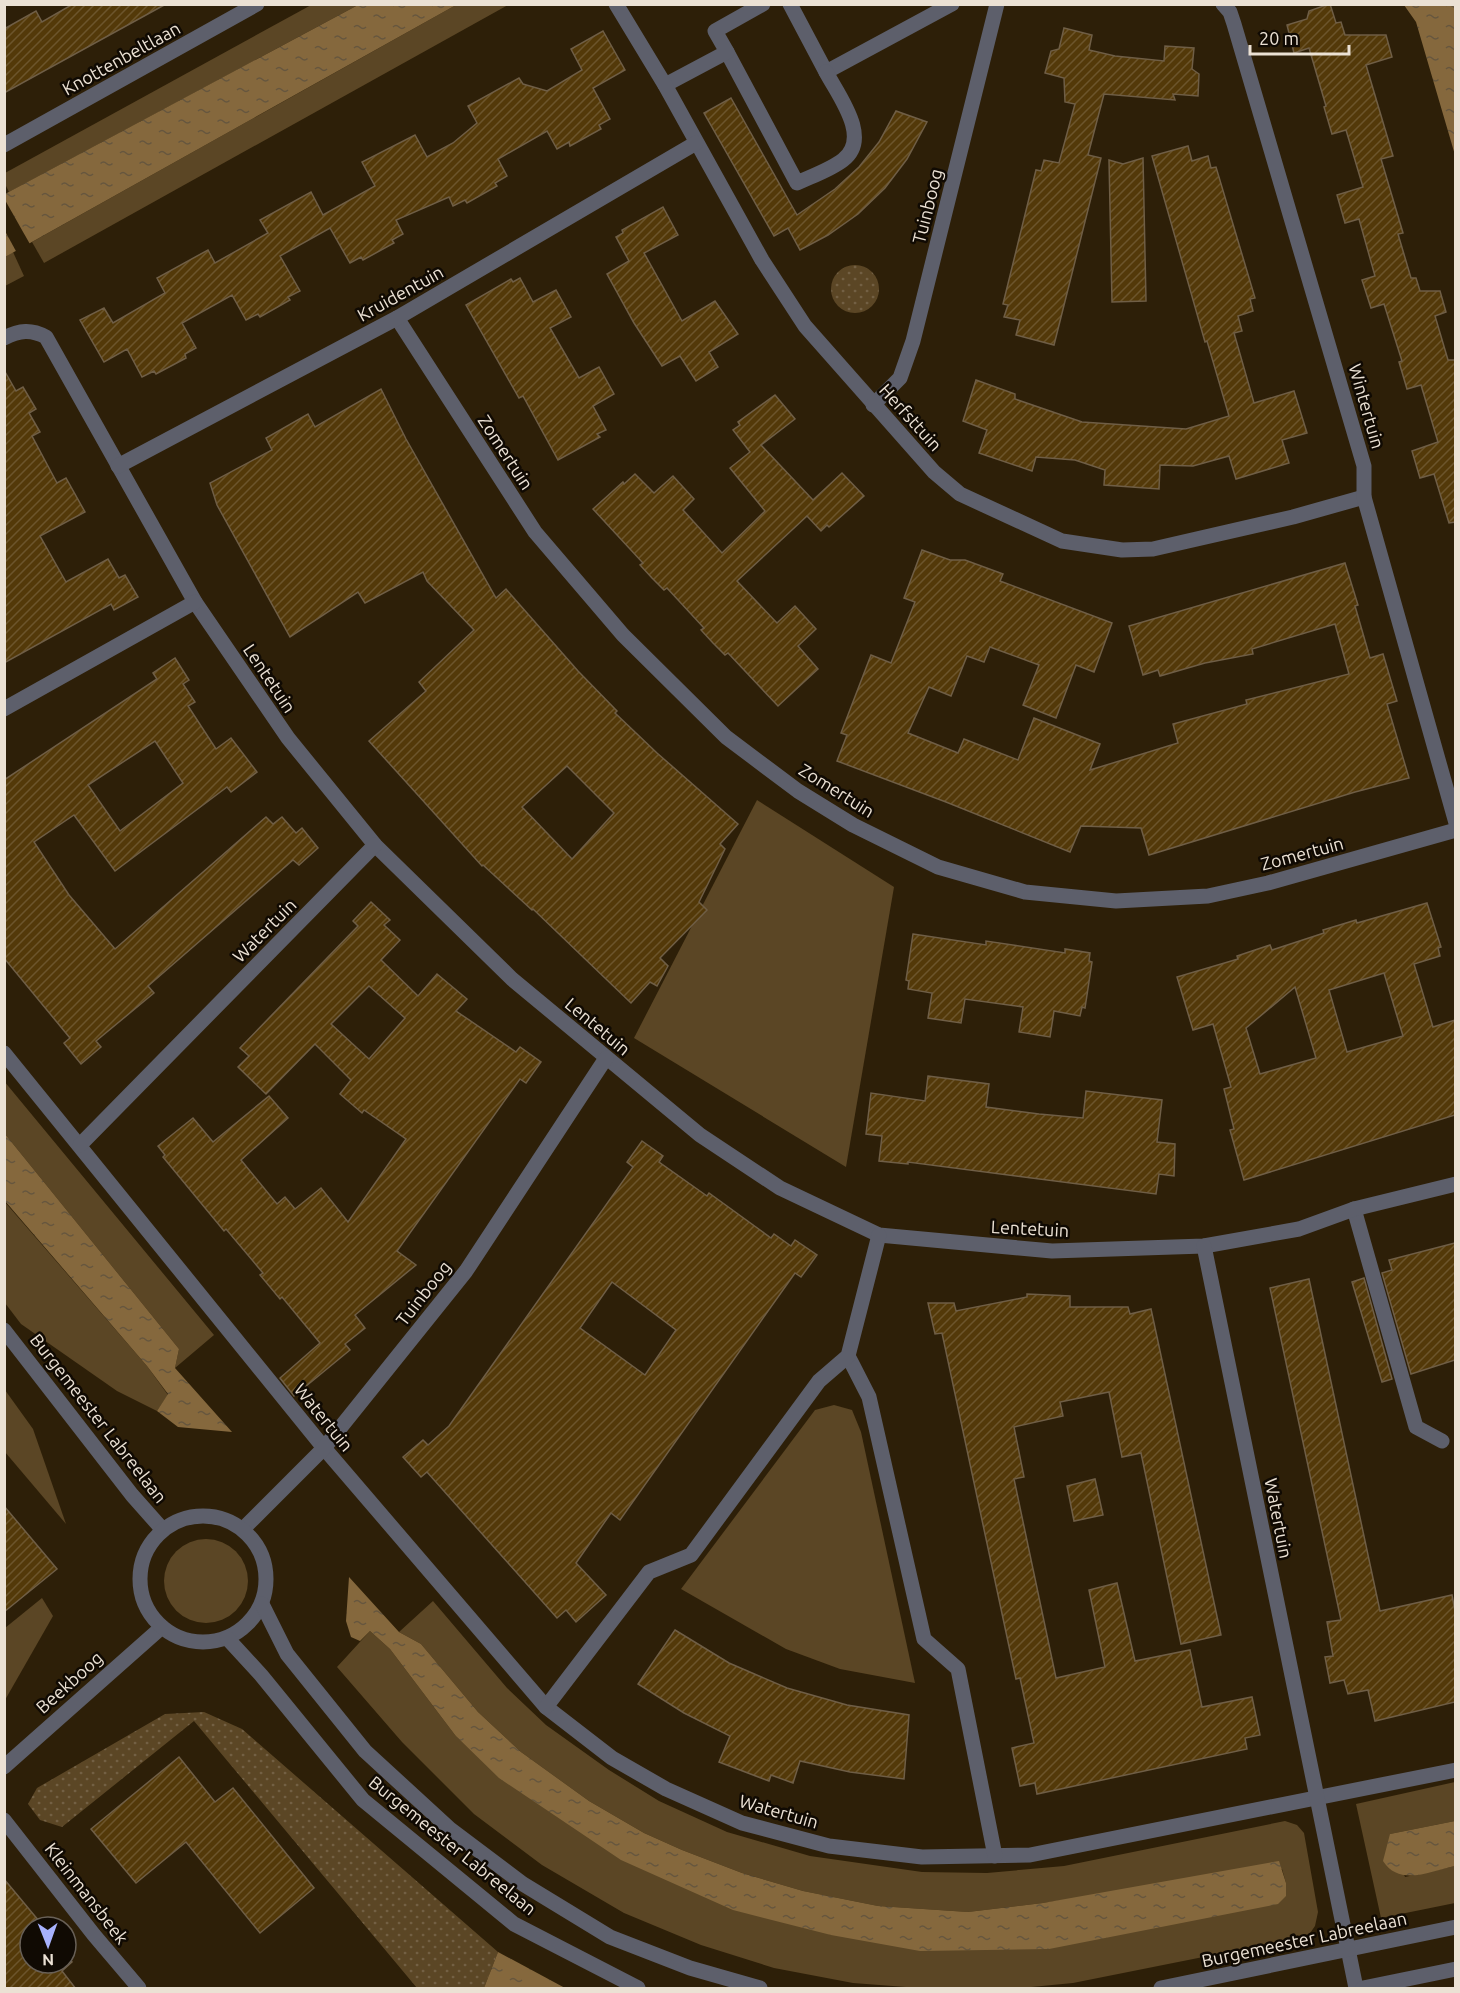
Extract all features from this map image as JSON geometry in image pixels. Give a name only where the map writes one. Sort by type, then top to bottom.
[{"type":"street","name":"Knottenbeltlaan","points":[[4,145],[257,4]]},
{"type":"street","name":"Herfsttuin","points":[[616,4],[665,85],[762,260],[805,326],[934,472],[960,494],[1062,541],[1122,550],[1153,549],[1293,517],[1364,496]]},
{"type":"street","points":[[763,4],[715,31],[797,183],[841,162],[848,156],[855,138],[855,127],[790,4]]},
{"type":"street","points":[[826,72],[952,4]]},
{"type":"street","name":"Tuinboog","points":[[873,405],[900,378],[913,342],[997,4]]},
{"type":"street","name":"Wintertuin","points":[[1223,4],[1230,12],[1234,24],[1364,466],[1364,496],[1455,823]]},
{"type":"street","points":[[665,85],[727,52]]},
{"type":"street","name":"Kruidentuin","points":[[118,466],[397,318],[696,143]]},
{"type":"street","name":"Zomertuin","points":[[397,318],[535,532],[631,642],[726,737],[798,791],[853,825],[938,867],[1025,892],[1116,901],[1208,896],[1268,883],[1455,830]]},
{"type":"street","name":"Lentetuin","points":[[4,338],[24,331],[36,332],[46,338],[195,602],[288,738],[375,845],[512,979],[700,1135],[780,1188],[879,1235],[1052,1251],[1204,1246],[1299,1230],[1354,1209],[1455,1184]]},
{"type":"street","points":[[4,709],[195,602]]},
{"type":"street","name":"Watertuin","points":[[80,1145],[375,845]]},
{"type":"street","name":"Watertuin","points":[[4,1053],[324,1448],[546,1707],[612,1758],[666,1789],[742,1823],[829,1846],[922,1857],[995,1856],[1030,1855],[1455,1770]]},
{"type":"street","name":"Tuinboog","points":[[243,1529],[324,1448],[466,1271],[606,1058]]},
{"type":"street","points":[[1354,1209],[1416,1427],[1442,1441]]},
{"type":"street","points":[[546,1707],[649,1572],[691,1555],[819,1380],[848,1356],[879,1235]]},
{"type":"street","name":"Watertuin","points":[[1204,1246],[1356,1989]]},
{"type":"street","name":"Burgemeester Labreelaan","points":[[4,1330],[132,1495],[163,1530]]},
{"type":"street","points":[[848,1356],[869,1397],[924,1639],[958,1669],[995,1856]]},
{"type":"street","points":[[202,1516],[224,1519],[243,1529],[257,1544],[265,1563],[267,1584],[262,1604],[254,1618],[242,1630],[227,1638],[210,1642],[193,1642],[176,1636],[162,1627],[148,1610],[140,1589],[141,1567],[148,1547],[163,1530],[181,1520],[202,1516]]},
{"type":"street","name":"Burgemeester Labreelaan","points":[[262,1604],[287,1654],[365,1751],[459,1836],[523,1884],[610,1937],[690,1968],[760,1989]]},
{"type":"street","name":"Beekboog","points":[[4,1767],[162,1627]]},
{"type":"street","name":"Burgemeester Labreelaan","points":[[227,1638],[261,1675],[363,1800],[514,1924],[638,1989]]},
{"type":"street","name":"Kleinmansbeek","points":[[4,1820],[139,1989]]},
{"type":"street","name":"Burgemeester Labreelaan","points":[[1161,1989],[1455,1927]]},
{"type":"street","points":[[1363,1989],[1455,1969]]},
{"type":"shaded area","points":[[313,4],[358,5],[9,192],[5,184],[5,173]]},
{"type":"shaded area","points":[[456,5],[508,5],[44,263],[32,242]]},
{"type":"shaded area","points":[[13,252],[24,276],[5,286],[5,257]]},
{"type":"shaded area","points":[[850,265],[860,265],[872,272],[879,284],[879,294],[872,306],[860,313],[850,313],[835,302],[831,294],[831,284],[842,269]]},
{"type":"shaded area","points":[[757,800],[894,887],[846,1167],[634,1038]]},
{"type":"shaded area","points":[[4,1081],[214,1335],[175,1368],[179,1349],[5,1134]]},
{"type":"shaded area","points":[[4,1201],[147,1366],[168,1395],[157,1411],[117,1391],[21,1324],[5,1303]]},
{"type":"shaded area","points":[[5,1390],[33,1429],[66,1524],[5,1452]]},
{"type":"shaded area","points":[[834,1405],[852,1410],[861,1432],[915,1683],[840,1669],[786,1649],[681,1589],[815,1410]]},
{"type":"shaded area","points":[[206,1539],[229,1546],[241,1558],[248,1581],[241,1604],[229,1616],[206,1623],[183,1616],[171,1604],[164,1581],[171,1558],[183,1546]]},
{"type":"shaded area","points":[[42,1598],[53,1616],[5,1700],[5,1628]]},
{"type":"shaded area","points":[[433,1601],[507,1688],[546,1725],[609,1770],[659,1801],[727,1832],[810,1856],[922,1872],[987,1873],[1064,1866],[1285,1821],[1297,1825],[1304,1833],[1318,1912],[1315,1926],[1308,1936],[1073,1983],[1021,1988],[919,1988],[853,1983],[774,1968],[701,1945],[624,1913],[542,1865],[474,1814],[402,1742],[337,1667],[370,1631],[390,1649],[455,1735],[831,1935],[1286,1896],[1286,1883],[1282,1869],[968,1912],[878,1906],[803,1891],[742,1873],[644,1833],[589,1801],[521,1752],[478,1712],[421,1644],[399,1632]]},
{"type":"shaded area","points":[[204,1712],[242,1729],[498,1952],[484,1988],[417,1988],[194,1721],[62,1827],[40,1820],[28,1804],[37,1788],[165,1714]]},
{"type":"shaded area","points":[[1455,1782],[1455,1821],[1390,1834],[1405,1877],[1455,1866],[1455,1903],[1381,1918],[1356,1804]]},
{"type":"water","points":[[358,5],[456,5],[5,257],[5,194]]},
{"type":"water","points":[[1404,5],[1455,5],[1455,155],[1416,22]]},
{"type":"water","points":[[5,1134],[179,1349],[175,1368],[232,1432],[178,1427],[157,1411],[168,1394],[147,1366],[5,1201]]},
{"type":"water","points":[[349,1577],[399,1632],[421,1644],[478,1712],[521,1752],[589,1801],[644,1833],[742,1873],[803,1891],[878,1906],[968,1912],[1043,1903],[1279,1861],[1286,1883],[1286,1896],[1278,1904],[1049,1949],[920,1951],[831,1935],[733,1910],[621,1860],[499,1778],[455,1735],[390,1649],[370,1631],[360,1641],[351,1637],[346,1621]]},
{"type":"water","points":[[1455,1821],[1455,1866],[1407,1875],[1390,1869],[1383,1861],[1390,1834]]},
{"type":"water","points":[[498,1952],[565,1988],[484,1988]]},
{"type":"pier","points":[[5,200],[31,246],[17,253],[5,231]]},
{"type":"building","points":[[73,4],[166,4],[4,93],[4,29],[36,11],[42,22]]},
{"type":"building","points":[[1330,4],[1336,23],[1341,22],[1345,35],[1386,35],[1392,57],[1366,65],[1393,156],[1381,159],[1403,233],[1398,234],[1411,278],[1416,278],[1420,291],[1440,291],[1446,312],[1435,316],[1448,360],[1455,360],[1455,522],[1449,523],[1434,474],[1420,478],[1412,451],[1438,442],[1421,385],[1407,389],[1399,362],[1402,361],[1384,304],[1371,308],[1362,280],[1375,276],[1359,219],[1345,223],[1337,195],[1363,187],[1346,130],[1332,134],[1309,48],[1294,53],[1287,25],[1307,19],[1309,11]]},
{"type":"building","points":[[1064,28],[1092,35],[1089,50],[1115,56],[1164,61],[1165,46],[1194,48],[1192,69],[1199,74],[1198,96],[1173,94],[1175,100],[1104,94],[1088,155],[1101,158],[1054,345],[1016,335],[1020,320],[1004,317],[1008,305],[1003,304],[1036,170],[1041,171],[1044,160],[1059,163],[1075,104],[1065,102],[1064,78],[1045,73],[1051,51],[1059,49]]},
{"type":"building","points":[[603,31],[625,70],[593,88],[610,119],[599,125],[601,129],[570,146],[569,142],[557,149],[547,131],[498,159],[507,176],[495,183],[497,186],[467,203],[465,200],[453,206],[449,197],[396,220],[403,234],[392,240],[394,243],[363,260],[361,257],[350,263],[330,228],[280,256],[300,291],[288,297],[290,300],[260,317],[258,314],[246,320],[232,295],[182,323],[196,348],[185,354],[186,358],[156,374],[154,371],[142,377],[127,349],[104,362],[80,320],[104,308],[113,323],[165,293],[157,278],[208,250],[215,263],[268,233],[260,220],[311,192],[323,215],[375,186],[362,162],[415,135],[427,157],[453,143],[477,123],[468,106],[519,78],[523,84],[547,91],[582,70],[571,49]]},
{"type":"building","points":[[731,98],[797,215],[835,189],[859,167],[879,142],[896,111],[927,122],[907,159],[885,188],[858,214],[828,235],[800,250],[788,228],[774,236],[704,113]]},
{"type":"building","points":[[1188,146],[1192,161],[1208,156],[1211,168],[1216,167],[1255,298],[1250,299],[1253,311],[1238,316],[1242,331],[1234,333],[1254,403],[1294,391],[1307,433],[1282,440],[1289,463],[1236,479],[1229,456],[1193,466],[1160,465],[1159,489],[1104,485],[1105,470],[1075,460],[1036,457],[1032,471],[979,453],[987,430],[963,421],[976,380],[1015,394],[1015,399],[1082,422],[1186,429],[1229,416],[1207,341],[1205,342],[1152,156]]},
{"type":"building","points":[[1143,158],[1146,301],[1112,302],[1109,160],[1123,164]]},
{"type":"building","points":[[663,207],[678,235],[644,253],[682,321],[715,301],[738,334],[709,352],[718,367],[696,381],[680,356],[662,366],[634,323],[607,274],[629,261],[616,237],[623,233],[622,230]]},
{"type":"building","points":[[520,278],[533,302],[556,290],[571,317],[550,328],[579,378],[599,367],[614,394],[593,406],[606,430],[597,434],[600,437],[558,460],[523,396],[519,398],[466,305],[511,279],[513,282]]},
{"type":"building","points":[[4,370],[16,391],[23,387],[36,409],[29,413],[40,432],[32,436],[57,483],[66,478],[85,512],[40,536],[66,582],[108,559],[119,578],[125,575],[138,597],[114,610],[111,604],[4,663]]},
{"type":"building","points":[[381,389],[406,439],[496,598],[506,589],[578,671],[617,711],[615,713],[738,824],[720,844],[725,849],[699,902],[707,910],[660,958],[668,966],[657,986],[650,982],[631,1003],[533,909],[482,866],[369,741],[426,691],[419,682],[474,630],[427,581],[423,572],[365,603],[358,592],[290,637],[217,505],[210,483],[272,450],[266,438],[308,414],[315,427]],"holes":[[[567,766],[614,813],[572,859],[522,807]]]},
{"type":"building","points":[[775,395],[795,419],[761,445],[813,500],[842,473],[864,496],[829,527],[827,525],[821,531],[807,516],[737,581],[777,623],[795,606],[816,629],[798,646],[818,669],[778,706],[728,653],[725,655],[713,643],[701,630],[704,628],[667,588],[664,590],[652,578],[640,565],[643,563],[593,509],[635,474],[654,493],[673,476],[694,499],[683,510],[722,553],[765,511],[730,468],[750,452],[733,430],[740,425],[738,422]]},
{"type":"building","points":[[922,550],[950,560],[965,560],[1003,574],[1000,581],[1112,623],[1094,672],[1076,665],[1056,718],[1023,705],[1039,665],[990,647],[984,662],[967,656],[951,696],[929,687],[908,733],[958,753],[964,739],[1018,760],[1034,718],[1100,744],[1090,770],[1178,743],[1173,724],[1247,704],[1246,700],[1349,674],[1335,624],[1252,649],[1253,654],[1205,663],[1160,676],[1158,670],[1143,675],[1129,626],[1345,563],[1358,605],[1355,606],[1370,658],[1383,654],[1397,701],[1387,704],[1409,778],[1355,792],[1149,855],[1141,828],[1081,826],[1070,852],[837,761],[847,735],[841,733],[871,655],[891,663],[915,602],[904,598]]},
{"type":"building","points":[[175,658],[189,680],[183,684],[195,702],[188,706],[216,749],[231,738],[257,772],[231,792],[227,787],[115,871],[74,815],[34,842],[69,895],[115,949],[266,817],[273,824],[282,817],[296,833],[302,828],[318,848],[299,865],[293,860],[148,986],[154,993],[96,1041],[101,1047],[81,1064],[64,1043],[70,1038],[4,958],[4,780],[157,679],[153,673]],"holes":[[[155,741],[183,783],[120,831],[88,785]]]},
{"type":"building","points":[[371,902],[390,920],[384,925],[400,940],[381,960],[418,996],[437,974],[467,999],[456,1011],[516,1052],[520,1047],[541,1062],[526,1083],[520,1079],[397,1251],[416,1265],[355,1315],[365,1328],[345,1344],[350,1350],[294,1396],[280,1378],[320,1343],[282,1297],[280,1299],[260,1275],[263,1273],[226,1229],[224,1231],[163,1157],[165,1155],[158,1146],[193,1118],[213,1142],[269,1096],[288,1118],[241,1160],[277,1204],[285,1197],[295,1209],[321,1188],[348,1222],[406,1139],[364,1110],[362,1113],[340,1094],[351,1080],[315,1044],[266,1094],[238,1067],[249,1056],[240,1048],[358,926],[353,921]],"holes":[[[369,986],[405,1018],[369,1059],[331,1024]]]},
{"type":"building","points":[[1427,903],[1441,947],[1438,948],[1440,956],[1414,964],[1433,1027],[1455,1020],[1455,1115],[1244,1180],[1230,1130],[1234,1129],[1224,1089],[1231,1087],[1213,1024],[1193,1030],[1177,977],[1238,959],[1237,956],[1270,945],[1272,950],[1324,933],[1323,930],[1356,920],[1357,923]],"holes":[[[1384,973],[1403,1036],[1347,1052],[1329,990]],[[1295,987],[1316,1058],[1260,1074],[1246,1028]]]},
{"type":"building","points":[[913,934],[986,945],[986,941],[1065,953],[1065,949],[1090,953],[1089,961],[1092,962],[1085,1008],[1082,1007],[1080,1016],[1054,1011],[1050,1037],[1019,1032],[1023,1007],[965,999],[961,1023],[928,1018],[932,993],[908,989],[909,981],[906,980]]},
{"type":"building","points":[[928,1076],[989,1084],[986,1107],[1039,1114],[1083,1118],[1086,1091],[1162,1100],[1157,1142],[1175,1144],[1174,1176],[1159,1174],[1156,1194],[908,1162],[908,1164],[879,1161],[882,1136],[866,1134],[871,1093],[925,1101]]},
{"type":"building","points":[[642,1141],[663,1156],[659,1162],[707,1196],[709,1193],[771,1238],[774,1234],[791,1246],[795,1240],[817,1255],[801,1277],[795,1273],[620,1520],[611,1513],[576,1563],[606,1595],[576,1622],[566,1610],[557,1618],[427,1472],[421,1477],[403,1457],[423,1440],[428,1445],[449,1426],[633,1167],[627,1162]],"holes":[[[612,1282],[676,1330],[645,1375],[580,1328]]]},
{"type":"building","points":[[1455,1243],[1455,1360],[1411,1374],[1382,1273],[1392,1270],[1389,1260]]},
{"type":"building","points":[[1364,1278],[1392,1379],[1382,1382],[1352,1282]]},
{"type":"building","points":[[1309,1279],[1380,1611],[1452,1595],[1455,1611],[1455,1702],[1375,1721],[1368,1690],[1348,1694],[1344,1680],[1330,1683],[1325,1657],[1333,1656],[1327,1622],[1341,1620],[1270,1288]]},
{"type":"building","points":[[1027,1294],[1070,1296],[1070,1307],[1128,1307],[1130,1314],[1151,1309],[1221,1635],[1181,1644],[1141,1453],[1122,1457],[1109,1392],[1060,1402],[1063,1416],[1014,1427],[1024,1477],[1014,1479],[1056,1678],[1105,1667],[1089,1590],[1117,1583],[1135,1661],[1190,1650],[1202,1707],[1252,1697],[1260,1735],[1245,1738],[1247,1749],[1037,1794],[1035,1783],[1020,1786],[1012,1748],[1034,1743],[1020,1678],[1016,1679],[942,1333],[935,1334],[928,1303],[954,1303],[956,1311],[1027,1297]]},
{"type":"building","points":[[1095,1479],[1103,1515],[1074,1521],[1067,1486]]},
{"type":"building","points":[[4,1506],[57,1569],[4,1612]]},
{"type":"building","points":[[675,1630],[729,1663],[787,1688],[847,1705],[909,1715],[904,1779],[850,1772],[800,1761],[793,1783],[771,1775],[769,1781],[719,1762],[730,1736],[684,1713],[638,1684]]},
{"type":"building","points":[[179,1757],[215,1802],[233,1788],[314,1888],[260,1933],[186,1842],[136,1883],[91,1829]]},
{"type":"building","points":[[4,1879],[34,1915],[18,1915],[18,1975],[65,1975],[76,1989],[4,1989]]}]
